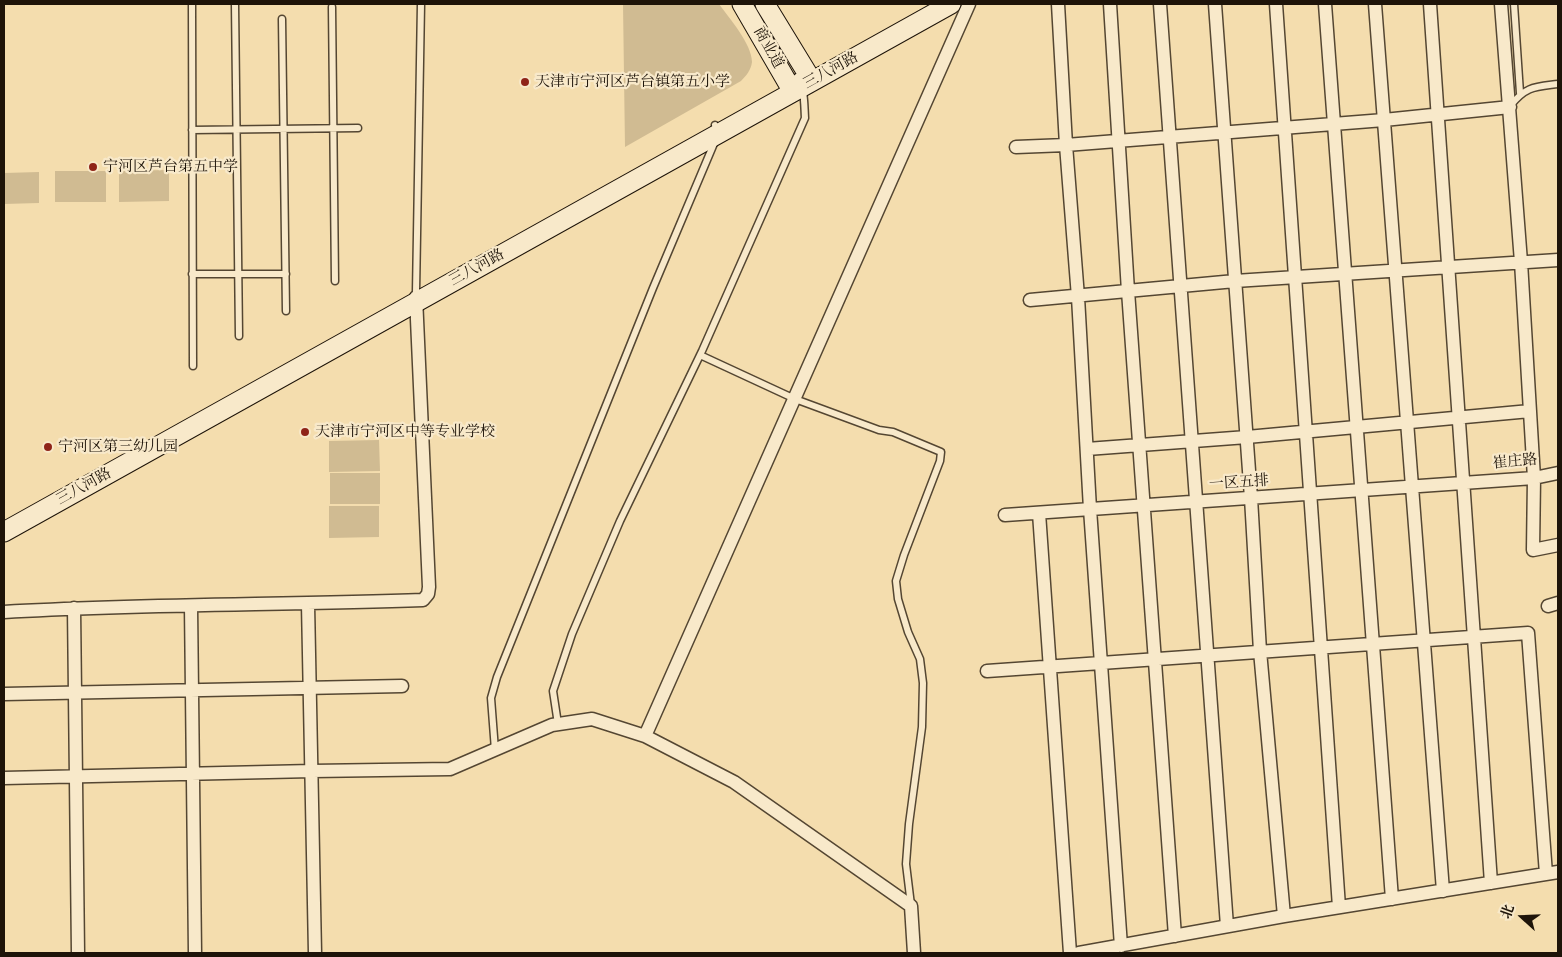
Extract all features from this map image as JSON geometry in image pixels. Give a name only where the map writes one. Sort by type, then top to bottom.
[{"type":"street","name":"商业道","points":[[742,4],[800,82]]},
{"type":"street","name":"商业道","points":[[765,4],[800,82]]},
{"type":"street","name":"三八河路","points":[[4,532],[416,297],[800,82],[932,4]]},
{"type":"street","name":"三八河路","points":[[800,82],[951,4]]},
{"type":"street","points":[[645,736],[969,4]]},
{"type":"street","points":[[1058,4],[1090,509],[1121,946]]},
{"type":"street","points":[[1110,4],[1128,291],[1175,936]]},
{"type":"street","points":[[1160,4],[1227,926]]},
{"type":"street","points":[[1215,4],[1247,437],[1260,651],[1284,916]]},
{"type":"street","points":[[1276,4],[1339,907]]},
{"type":"street","points":[[1325,4],[1392,898]]},
{"type":"street","points":[[1375,4],[1443,890]]},
{"type":"street","points":[[1430,4],[1460,418],[1469,482],[1474,636],[1491,883]]},
{"type":"street","points":[[1500,4],[1510,106],[1521,262],[1534,478],[1533,550],[1558,545]]},
{"type":"street","points":[[1016,147],[1066,145],[1384,120],[1510,106]]},
{"type":"street","points":[[1030,300],[1235,281],[1558,260]]},
{"type":"street","name":"三八河路","points":[[4,520],[416,297]]},
{"type":"street","points":[[4,612],[74,608],[423,600],[428,594],[429,587],[416,297]]},
{"type":"street","points":[[1087,449],[1192,442],[1530,411]]},
{"type":"street","name":"崔庄路","points":[[1469,482],[1534,478],[1558,473]]},
{"type":"street","name":"一区五排","points":[[1005,515],[1469,482]]},
{"type":"street","points":[[1038,513],[1070,953]]},
{"type":"street","points":[[308,604],[314,953]]},
{"type":"street","points":[[191,606],[196,953]]},
{"type":"street","points":[[74,608],[78,953]]},
{"type":"street","points":[[987,671],[1321,646],[1528,633],[1552,873],[1284,916],[1079,953]]},
{"type":"street","points":[[4,694],[402,686]]},
{"type":"street","points":[[4,778],[450,769],[552,725],[592,720],[645,736],[734,782],[911,906],[914,953]]},
{"type":"lane","points":[[235,4],[239,336]]},
{"type":"lane","points":[[416,297],[421,4]]},
{"type":"lane","points":[[1514,4],[1520,93]]},
{"type":"lane","points":[[192,5],[193,366]]},
{"type":"lane","points":[[332,7],[335,281]]},
{"type":"lane","points":[[282,19],[286,312]]},
{"type":"lane","points":[[558,724],[553,691],[572,634],[620,521],[700,355],[805,118],[800,82]]},
{"type":"lane","points":[[1510,106],[1520,93],[1534,87],[1558,84]]},
{"type":"lane","points":[[192,130],[358,128]]},
{"type":"lane","points":[[495,750],[491,698],[497,677],[717,129]]},
{"type":"lane","points":[[192,274],[286,274]]},
{"type":"lane","points":[[700,355],[795,399],[879,430],[893,432],[941,452],[940,461],[896,581],[898,599],[908,632],[920,659],[923,683],[922,728],[909,824],[906,864],[911,906]]},
{"type":"shaded area","points":[[623,4],[719,4],[748,47],[752,62],[751,68],[741,81],[625,147]]},
{"type":"shaded area","points":[[169,170],[169,201],[119,202],[119,171]]},
{"type":"shaded area","points":[[55,171],[106,171],[106,202],[55,202]]},
{"type":"shaded area","points":[[39,172],[39,203],[4,204],[4,173]]},
{"type":"shaded area","points":[[379,440],[380,471],[329,472],[329,441]]},
{"type":"shaded area","points":[[330,473],[380,473],[380,504],[330,504]]},
{"type":"shaded area","points":[[329,506],[379,506],[379,537],[329,538]]},
{"type":"place","name":"天津市宁河区芦台镇第五小学","points":[[525,82]]},
{"type":"place","name":"宁河区芦台第五中学","points":[[93,167]]},
{"type":"place","name":"天津市宁河区中等专业学校","points":[[305,432]]},
{"type":"place","name":"宁河区第三幼儿园","points":[[48,447]]}]
